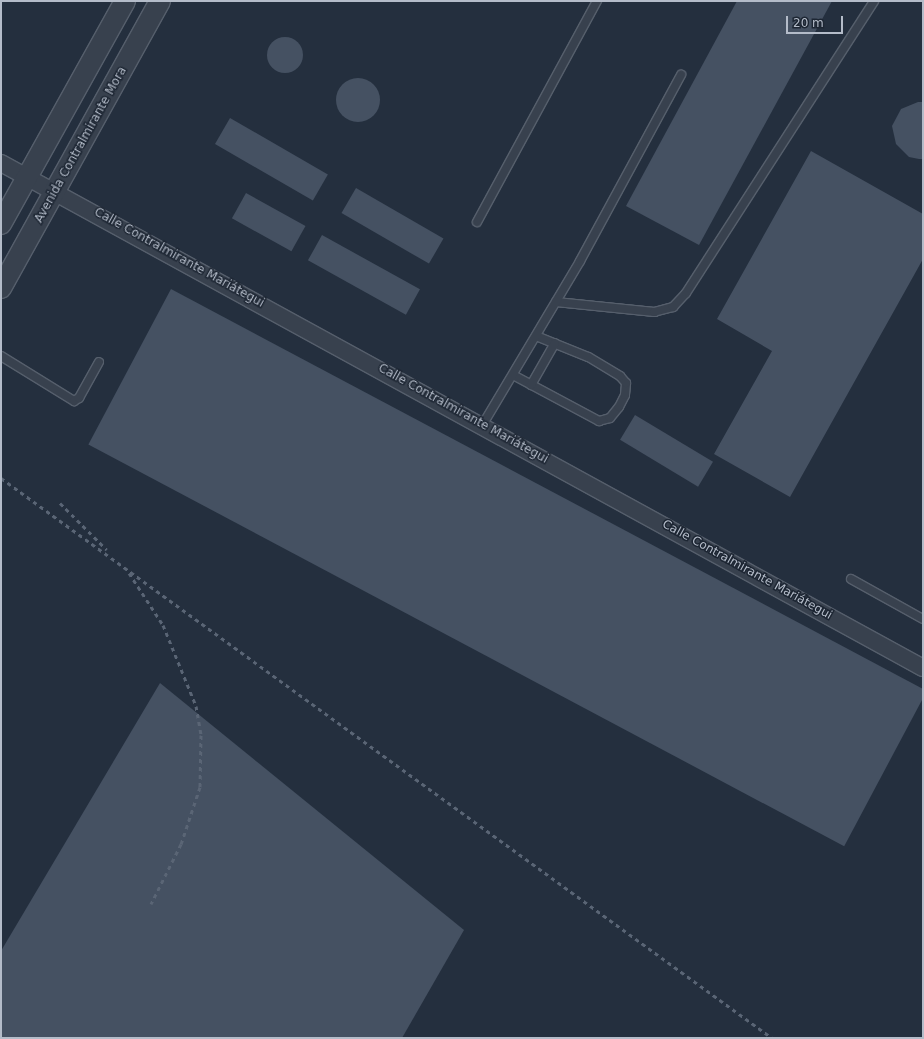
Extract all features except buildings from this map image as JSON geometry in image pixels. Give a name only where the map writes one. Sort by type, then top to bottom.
[{"type":"street","points":[[1,224],[125,1]]},
{"type":"street","name":"Avenida Contralmirante Mora","points":[[1,288],[160,1]]},
{"type":"street","name":"Calle Contralmirante Mariátegui","points":[[1,163],[56,190],[483,424],[923,668]]},
{"type":"lane","points":[[477,222],[597,1]]},
{"type":"lane","points":[[556,302],[654,312],[673,307],[686,293],[874,1]]},
{"type":"lane","points":[[483,424],[556,302],[681,74]]},
{"type":"lane","points":[[513,375],[599,421],[610,418],[619,407],[625,395],[626,383],[620,376],[555,343],[536,336]]},
{"type":"lane","points":[[531,385],[555,343]]},
{"type":"lane","points":[[1,356],[74,401],[79,398],[99,362]]},
{"type":"lane","points":[[851,579],[923,619]]},
{"type":"railway","points":[[1,478],[772,1038]]},
{"type":"railway","points":[[60,503],[107,550]]},
{"type":"railway","points":[[129,573],[163,625],[196,706],[201,735],[200,787],[181,844],[151,904]]}]
